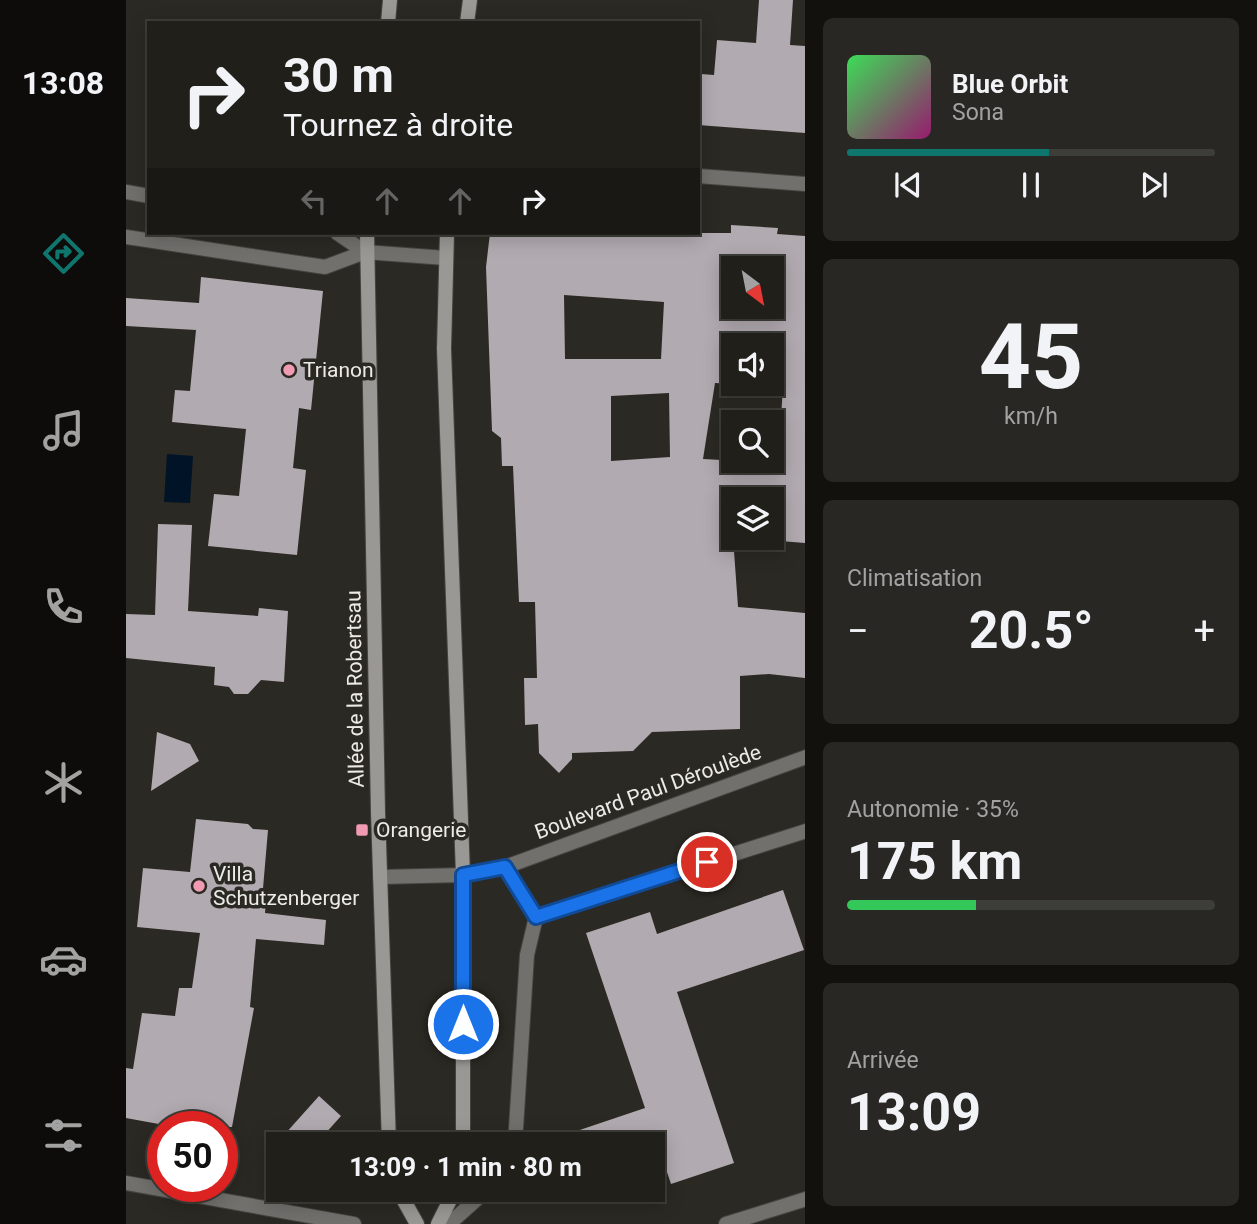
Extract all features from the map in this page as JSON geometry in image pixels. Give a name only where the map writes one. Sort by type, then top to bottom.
[{"type":"main road","points":[[388,21],[390,0]]},
{"type":"main road","points":[[467,21],[470,0]]},
{"type":"main road","name":"Allée de la Robertsau","points":[[367,235],[365,252],[380,877],[389,1132]]},
{"type":"main road","points":[[447,235],[444,349],[463,875],[463,1132]]},
{"type":"main road","points":[[405,1202],[417,1224]]},
{"type":"main road","points":[[438,1224],[449,1202]]},
{"type":"street","points":[[700,176],[805,184]]},
{"type":"street","points":[[126,192],[147,196]]},
{"type":"street","points":[[340,235],[365,252]]},
{"type":"street","points":[[126,237],[325,267],[365,252],[446,258]]},
{"type":"street","name":"Boulevard Paul Déroulède","points":[[380,877],[463,875],[505,867],[805,757]]},
{"type":"street","points":[[536,917],[805,831]]},
{"type":"street","points":[[505,867],[536,917],[527,955],[516,1132]]},
{"type":"street","points":[[126,1183],[354,1224]]},
{"type":"street","points":[[726,1224],[805,1199]]},
{"type":"street","points":[[449,1224],[474,1202]]},
{"type":"water","points":[[167,454],[193,456],[190,503],[164,502]]},
{"type":"building","points":[[759,0],[793,0],[790,45],[805,46],[805,133],[700,125],[701,74],[714,75],[717,40],[756,43]]},
{"type":"building","points":[[731,225],[778,228],[777,234],[805,236],[805,543],[784,541],[784,487],[721,487],[721,550],[734,550],[738,607],[805,613],[805,678],[769,674],[740,676],[740,729],[652,732],[633,751],[572,753],[572,759],[559,773],[539,753],[538,724],[525,725],[524,678],[537,678],[535,602],[519,602],[513,466],[502,466],[501,438],[492,431],[486,267],[490,235],[731,233]],"holes":[[[564,295],[664,302],[661,359],[565,359]],[[721,333],[784,333],[781,410],[784,410],[784,473],[721,473],[721,460],[703,459],[715,383],[721,383]],[[669,393],[670,457],[611,461],[611,396]]]},
{"type":"building","points":[[201,277],[323,291],[311,410],[299,408],[293,468],[306,470],[297,555],[208,546],[214,494],[239,496],[246,429],[172,422],[175,390],[190,391],[196,330],[126,326],[126,298],[199,303]]},
{"type":"building","points":[[158,524],[192,525],[188,611],[258,616],[259,608],[288,611],[284,682],[261,680],[248,694],[234,694],[229,687],[214,685],[215,667],[126,658],[126,614],[155,615]]},
{"type":"building","points":[[157,732],[190,744],[199,761],[151,791]]},
{"type":"building","points":[[196,819],[248,824],[253,829],[268,830],[262,900],[266,901],[265,913],[326,920],[324,945],[256,939],[250,1007],[254,1008],[235,1111],[147,1111],[147,1122],[126,1118],[126,1068],[133,1069],[142,1013],[175,1016],[179,988],[192,988],[200,933],[137,927],[143,868],[190,872]]},
{"type":"building","points":[[783,890],[804,950],[677,992],[734,1163],[671,1184],[665,1166],[665,1132],[574,1132],[645,1108],[586,933],[650,912],[657,934]]},
{"type":"building","points":[[319,1096],[341,1116],[327,1132],[287,1132]]},
{"type":"place","name":"Trianon","points":[[289,370]]},
{"type":"place","name":"Orangerie","points":[[362,830]]},
{"type":"place","name":"Villa Schutzenberger","points":[[199,886]]},
{"type":"route","points":[[463,1024],[463,875],[505,867],[536,917],[707,862]]}]
